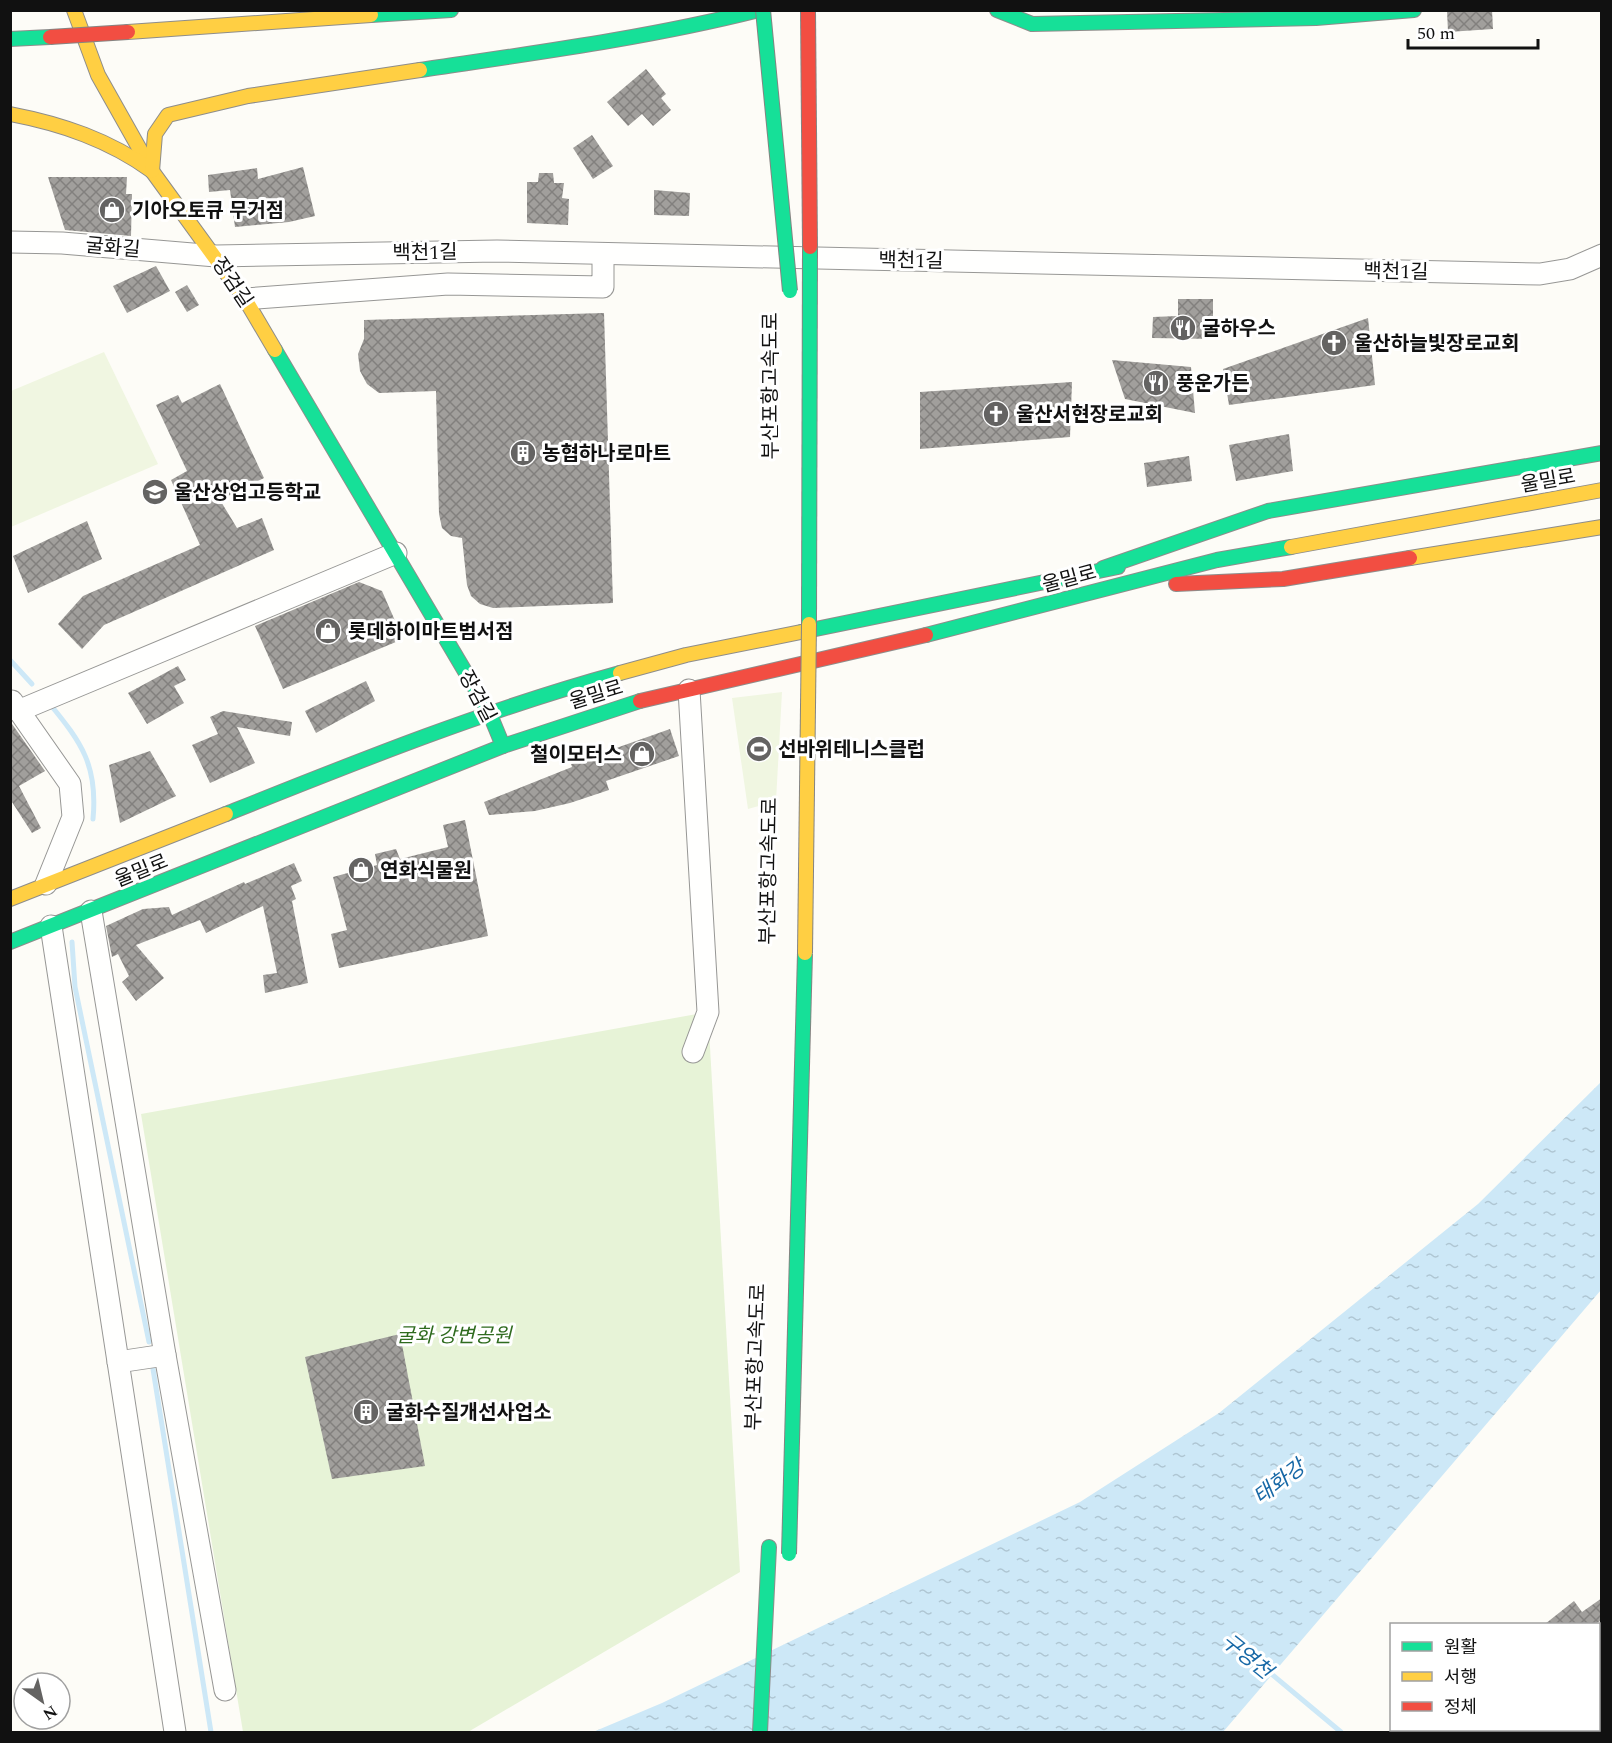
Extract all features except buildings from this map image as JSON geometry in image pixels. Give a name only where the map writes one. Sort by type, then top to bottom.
[{"type":"main road","name":"장검길","points":[[74,10],[98,75],[153,171],[245,299],[489,712],[503,746]]},
{"type":"main road","points":[[10,39],[451,10]]},
{"type":"main road","points":[[153,171],[153,135],[160,122],[168,115],[248,96],[553,51],[700,25],[761,10]]},
{"type":"main road","name":"부산포항고속도로","points":[[761,10],[790,297],[790,131]]},
{"type":"main road","name":"부산포항고속도로","points":[[789,1566],[797,1355],[806,871],[808,10]]},
{"type":"main road","points":[[997,10],[1032,24],[1316,18],[1414,10]]},
{"type":"main road","points":[[10,114],[75,130],[112,144],[153,171]]},
{"type":"main road","points":[[1103,568],[1268,511],[1602,453]]},
{"type":"main road","name":"울밀로","points":[[10,942],[503,746],[630,703],[967,626],[1217,560],[1602,490]]},
{"type":"main road","points":[[1109,588],[1282,579],[1602,527]]},
{"type":"main road","name":"울밀로","points":[[10,899],[489,712],[619,671],[1103,568],[1217,560]]},
{"type":"main road","points":[[789,614],[789,686]]},
{"type":"main road","points":[[760,1732],[770,1535]]},
{"type":"street","name":"굴화길","points":[[10,242],[62,243],[216,256]]},
{"type":"street","name":"백천1길","points":[[216,256],[497,251],[1540,274],[1570,269],[1602,255]]},
{"type":"street","points":[[245,299],[448,284],[603,287],[603,254]]},
{"type":"street","points":[[46,884],[72,817],[70,784],[13,703],[396,553]]},
{"type":"street","points":[[689,690],[708,1012],[693,1052]]},
{"type":"street","points":[[91,910],[165,1355],[225,1690]]},
{"type":"street","points":[[51,926],[175,1732]]},
{"type":"street","points":[[118,1362],[165,1355]]},
{"type":"green space","points":[[104,352],[158,464],[11,527],[11,391]]},
{"type":"green space","name":"선바위테니스클럽","points":[[782,692],[776,801],[748,809],[732,698]]},
{"type":"green space","name":"굴화 강변공원","points":[[708,1012],[740,1572],[468,1732],[243,1732],[141,1114]]},
{"type":"water","name":"태화강","points":[[1601,1082],[1601,1290],[1223,1732],[593,1732],[662,1703],[1080,1502],[1219,1413],[1478,1204]]},
{"type":"waterway","points":[[10,660],[32,684]]},
{"type":"waterway","points":[[49,703],[79,743],[85,756],[93,784],[93,819]]},
{"type":"waterway","points":[[72,942],[75,987],[149,1342]]},
{"type":"waterway","points":[[153,1369],[211,1732]]},
{"type":"waterway","name":"구영천","points":[[1269,1672],[1341,1732]]},
{"type":"traffic: fast","points":[[371,15],[451,10]]},
{"type":"traffic: fast","points":[[420,70],[633,37],[759,10]]},
{"type":"traffic: fast","points":[[763,10],[790,291]]},
{"type":"traffic: fast","points":[[997,10],[1032,24],[1316,18],[1414,10]]},
{"type":"traffic: fast","points":[[10,39],[50,37]]},
{"type":"traffic: fast","points":[[809,624],[810,247]]},
{"type":"traffic: fast","points":[[275,350],[489,712],[503,746]]},
{"type":"traffic: fast","points":[[1103,568],[1268,511],[1602,453]]},
{"type":"traffic: fast","points":[[926,635],[1217,560],[1291,547]]},
{"type":"traffic: fast","points":[[801,632],[1118,567]]},
{"type":"traffic: fast","points":[[226,814],[470,720],[620,673]]},
{"type":"traffic: fast","points":[[10,942],[503,746],[640,701]]},
{"type":"traffic: fast","points":[[789,1554],[805,953]]},
{"type":"traffic: fast","points":[[760,1732],[769,1547]]},
{"type":"traffic: slow","points":[[74,10],[98,75],[152,171],[245,299],[275,350]]},
{"type":"traffic: slow","points":[[128,32],[371,15]]},
{"type":"traffic: slow","points":[[152,171],[155,134],[168,115],[248,96],[420,70]]},
{"type":"traffic: slow","points":[[10,114],[66,128],[102,142],[152,171]]},
{"type":"traffic: slow","points":[[1291,547],[1602,490]]},
{"type":"traffic: slow","points":[[1410,558],[1602,527]]},
{"type":"traffic: slow","points":[[805,953],[809,624]]},
{"type":"traffic: slow","points":[[620,673],[686,655],[801,632]]},
{"type":"traffic: slow","points":[[10,899],[226,814]]},
{"type":"traffic: jam","points":[[808,10],[810,247]]},
{"type":"traffic: jam","points":[[50,37],[128,32]]},
{"type":"traffic: jam","points":[[1176,584],[1283,579],[1410,558]]},
{"type":"traffic: jam","points":[[640,701],[926,635]]},
{"type":"place","name":"기아오토큐 무거점","points":[[112,210]]},
{"type":"place","name":"굴하우스","points":[[1183,328]]},
{"type":"place","name":"울산하늘빛장로교회","points":[[1334,343]]},
{"type":"place","name":"풍운가든","points":[[1156,383]]},
{"type":"place","name":"울산서현장로교회","points":[[996,414]]},
{"type":"place","name":"농협하나로마트","points":[[523,453]]},
{"type":"place","name":"울산상업고등학교","points":[[155,492]]},
{"type":"place","name":"롯데하이마트범서점","points":[[328,631]]},
{"type":"place","name":"선바위테니스클럽","points":[[759,749]]},
{"type":"place","name":"철이모터스","points":[[642,754]]},
{"type":"place","name":"연화식물원","points":[[361,870]]},
{"type":"place","name":"굴화수질개선사업소","points":[[366,1412]]}]
